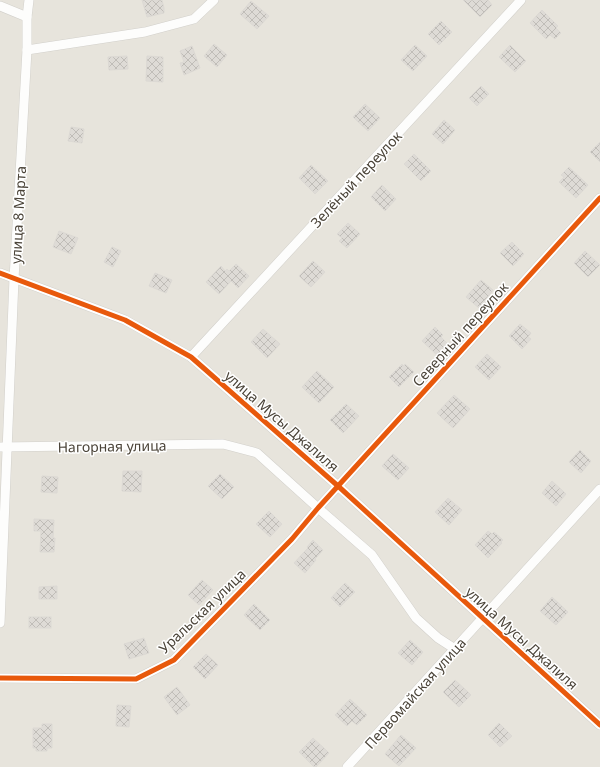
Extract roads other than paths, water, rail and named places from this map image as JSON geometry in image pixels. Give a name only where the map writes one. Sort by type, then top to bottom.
[{"type":"street","name":"улица 8 Марта","points":[[0,623],[3,447],[14,279],[29,0]]},
{"type":"street","points":[[27,50],[146,32],[194,19],[214,0]]},
{"type":"street","name":"Зелёный переулок","points":[[191,357],[521,0]]},
{"type":"street","points":[[0,6],[27,17]]},
{"type":"street","name":"Северный переулок","points":[[338,486],[600,198]]},
{"type":"street","name":"улица Мусы Джалиля","points":[[0,273],[125,320],[191,357],[338,486],[600,725]]},
{"type":"street","name":"Нагорная улица","points":[[3,447],[224,444],[257,453],[372,555],[416,618],[438,638],[455,649]]},
{"type":"street","name":"Уральская улица","points":[[0,678],[136,680],[174,660],[292,539],[338,486]]},
{"type":"street","name":"Первомайская улица","points":[[347,767],[600,489]]}]
